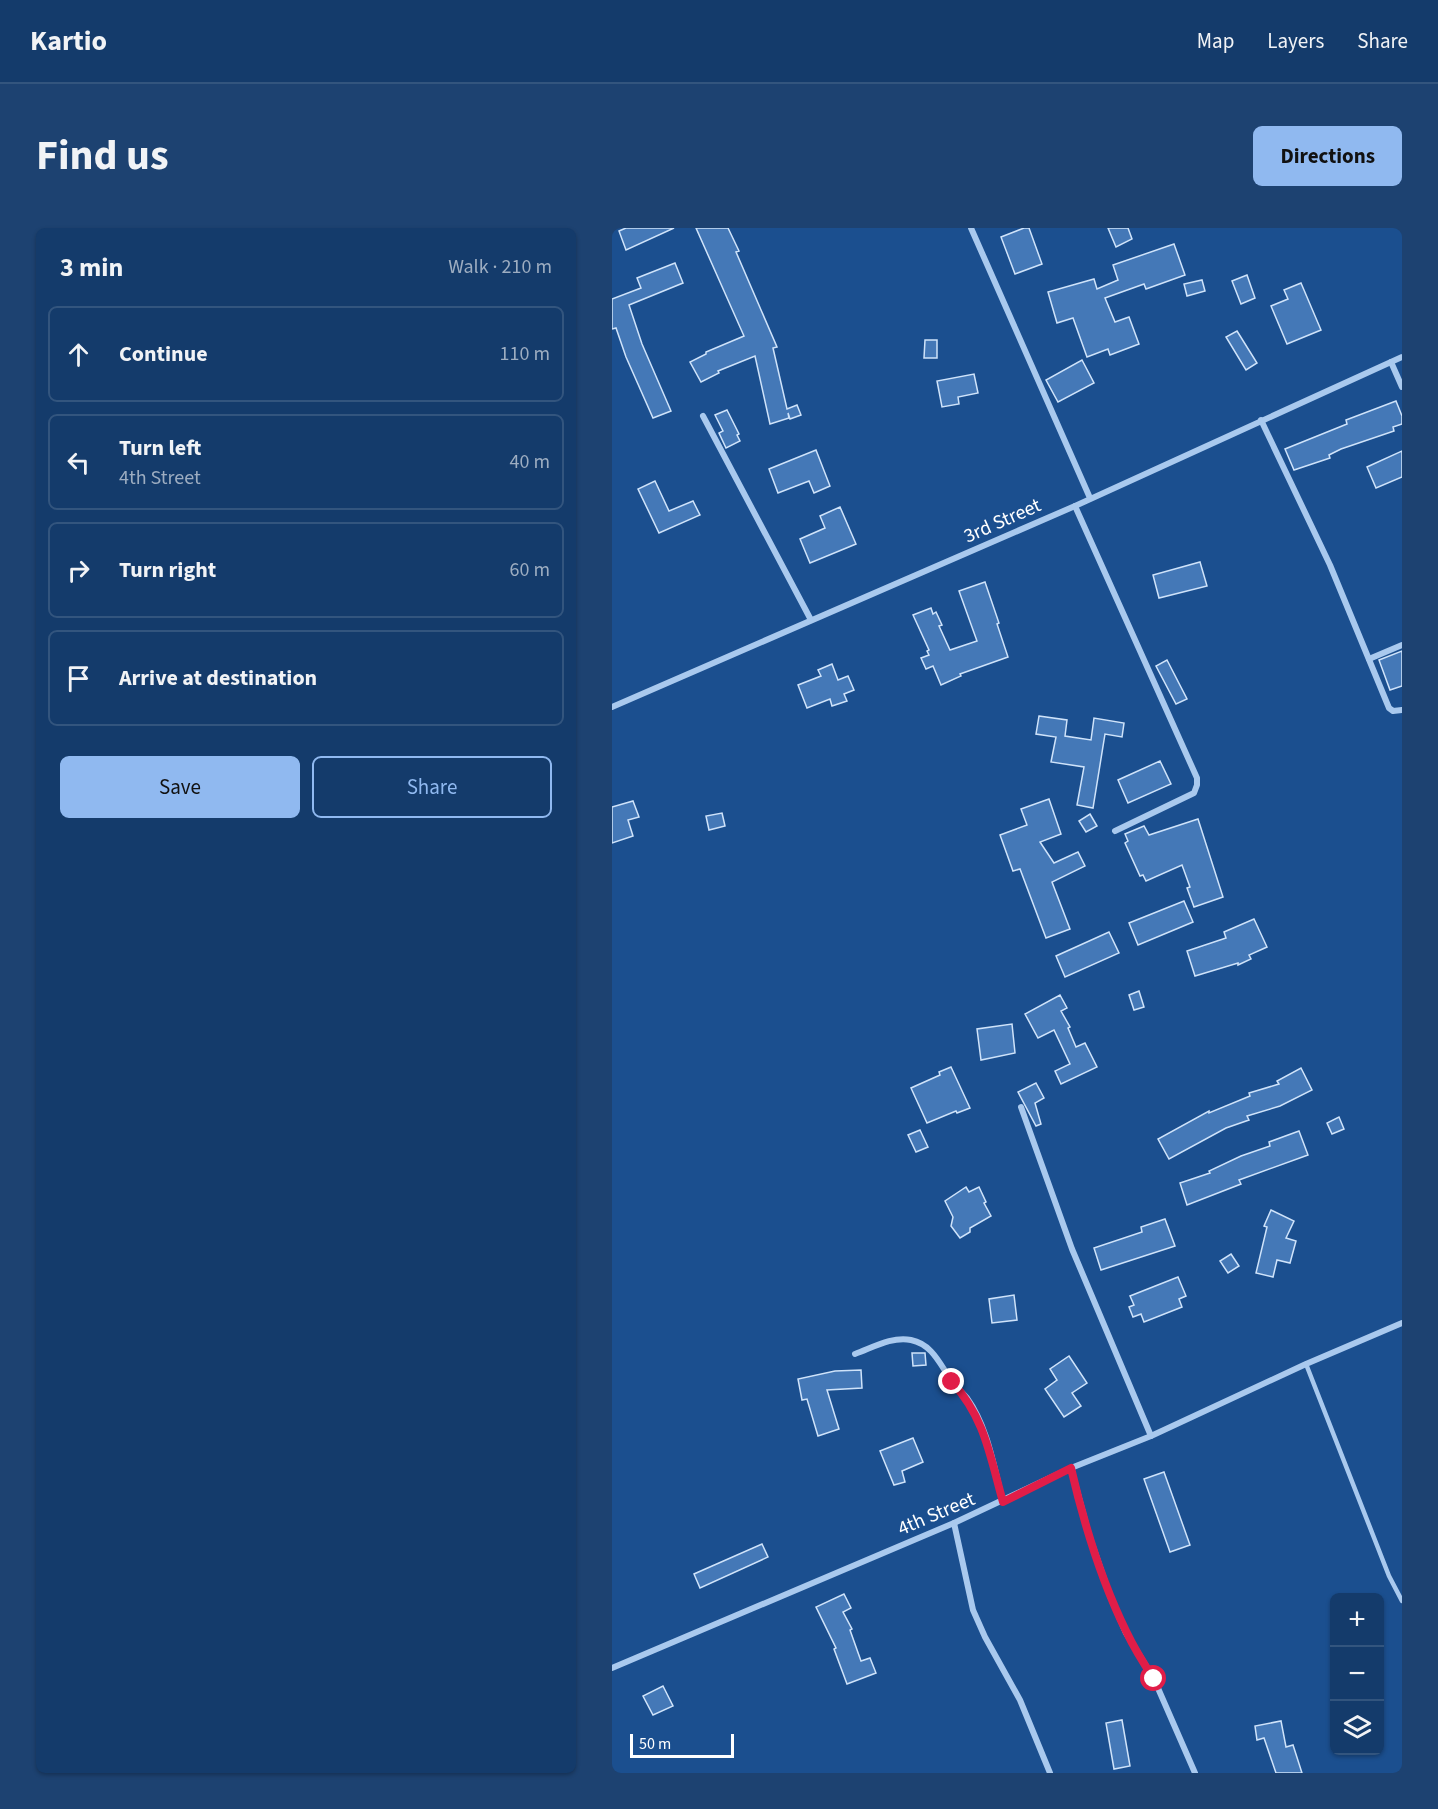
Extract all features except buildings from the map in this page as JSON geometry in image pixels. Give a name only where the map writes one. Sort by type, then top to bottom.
[{"type":"street","points":[[971,228],[1090,498]]},
{"type":"street","name":"3rd Street","points":[[612,707],[1075,506],[1402,357]]},
{"type":"street","points":[[1391,362],[1402,387]]},
{"type":"street","points":[[703,416],[811,621]]},
{"type":"street","points":[[1262,420],[1330,565],[1389,708],[1393,711],[1402,710]]},
{"type":"street","points":[[1075,506],[1197,778],[1194,793],[1115,831]]},
{"type":"street","points":[[1369,659],[1402,645]]},
{"type":"street","points":[[1021,1107],[1072,1249],[1151,1436]]},
{"type":"street","name":"4th Street","points":[[612,1668],[1003,1502],[1071,1468],[1151,1436],[1305,1364],[1402,1323]]},
{"type":"street","points":[[855,1354],[895,1339],[912,1340],[924,1344],[932,1352],[952,1382],[967,1399],[978,1419],[989,1448],[1003,1502]]},
{"type":"street","points":[[1071,1468],[1089,1535],[1110,1596],[1126,1633],[1154,1679],[1195,1773]]},
{"type":"street","points":[[954,1523],[973,1610],[985,1637],[1020,1700],[1050,1773]]},
{"type":"lane","points":[[1305,1364],[1389,1576],[1402,1601]]},
{"type":"route","points":[[952,1382],[967,1399],[978,1419],[989,1448],[1003,1502],[1071,1468],[1089,1535],[1110,1596],[1126,1633],[1154,1679]]}]
